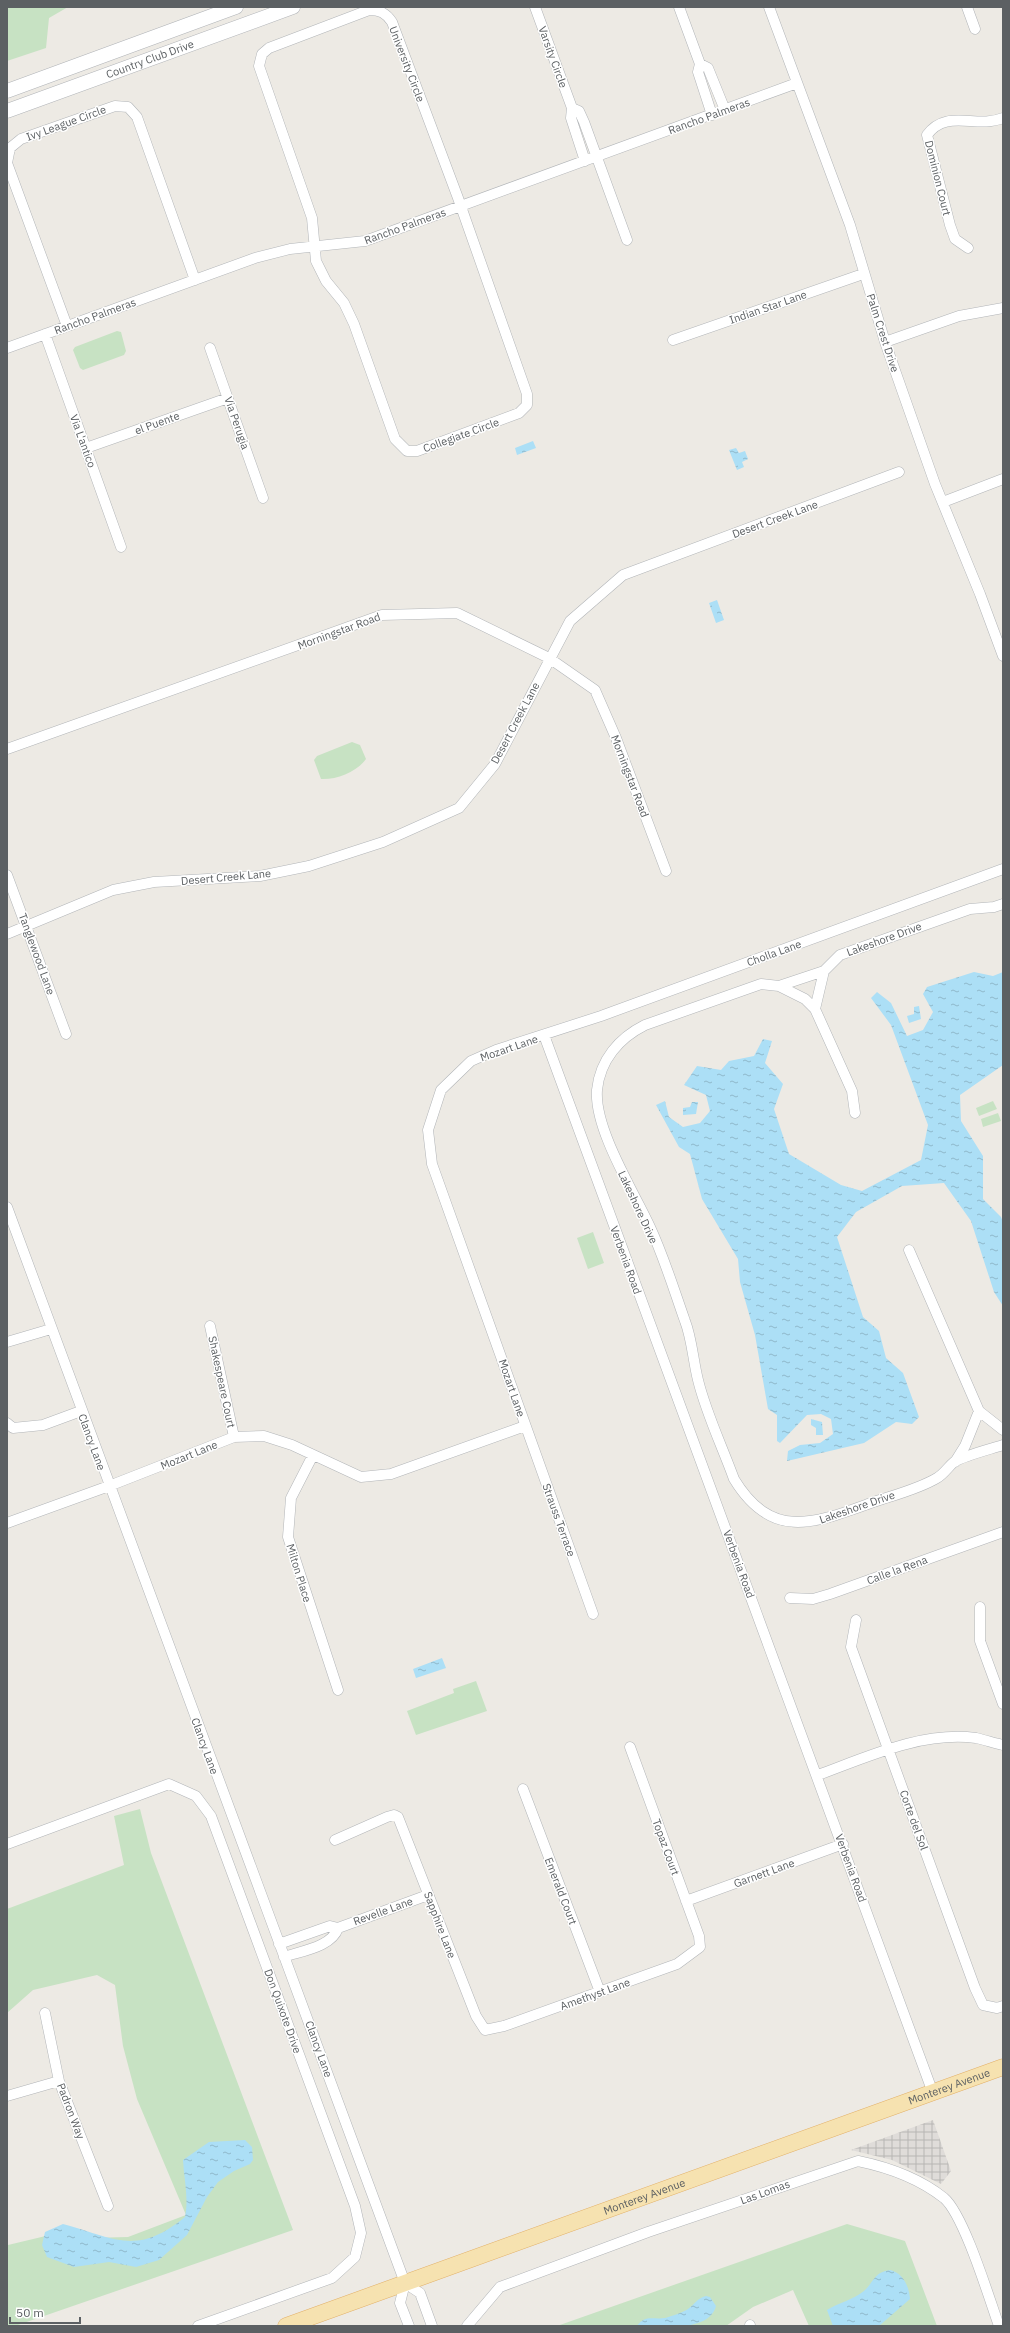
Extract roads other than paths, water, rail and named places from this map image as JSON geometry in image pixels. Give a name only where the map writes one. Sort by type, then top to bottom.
[{"type":"main road","name":"Country Club Drive","points":[[7,91],[236,7]]},
{"type":"main road","name":"Country Club Drive","points":[[7,111],[293,7]]},
{"type":"main road","name":"Monterey Avenue","points":[[286,2326],[1003,2067]]},
{"type":"street","name":"Varsity Circle","points":[[535,7],[572,108],[571,118],[585,162]]},
{"type":"street","points":[[679,7],[700,64],[698,72],[712,115]]},
{"type":"street","name":"Palm Crest Drive","points":[[769,7],[850,225],[885,342],[943,502],[1003,656]]},
{"type":"street","points":[[967,7],[975,29]]},
{"type":"street","name":"University Circle","points":[[313,247],[312,218],[259,66],[262,54],[269,48],[369,10],[379,10],[388,16],[392,22],[460,206]]},
{"type":"street","points":[[700,64],[708,68],[725,110]]},
{"type":"street","points":[[702,84],[713,81]]},
{"type":"street","name":"Rancho Palmeras","points":[[7,348],[255,258],[290,249],[365,241],[797,84]]},
{"type":"street","name":"Ivy League Circle","points":[[67,326],[7,163],[10,148],[21,139],[115,106],[128,107],[137,117],[195,280]]},
{"type":"street","name":"Varsity Circle","points":[[572,108],[579,111],[586,126],[627,240]]},
{"type":"street","name":"Dominion Court","points":[[968,248],[955,239],[927,135],[934,126],[941,122],[955,120],[993,122],[1003,118]]},
{"type":"street","points":[[575,130],[586,126]]},
{"type":"street","name":"Collegiate Circle","points":[[313,247],[316,261],[326,281],[344,303],[354,324],[395,439],[407,451],[417,451],[519,413],[527,405],[527,394],[522,378],[460,206]]},
{"type":"street","name":"Indian Star Lane","points":[[673,340],[864,274]]},
{"type":"street","points":[[885,342],[959,316],[1003,308]]},
{"type":"street","name":"Via L'antico","points":[[45,334],[121,547]]},
{"type":"street","name":"Via Perugia","points":[[210,348],[263,498]]},
{"type":"street","name":"el Puente","points":[[86,448],[228,398]]},
{"type":"street","name":"Desert Creek Lane","points":[[7,934],[113,890],[154,882],[260,876],[309,866],[383,842],[460,808],[495,764],[549,658],[570,621],[623,575],[899,472]]},
{"type":"street","points":[[943,502],[1003,479]]},
{"type":"street","name":"Morningstar Road","points":[[7,749],[382,615],[457,613],[549,658],[595,690],[616,738],[666,871]]},
{"type":"street","name":"Cholla Lane","points":[[544,1035],[1003,869]]},
{"type":"street","name":"Tanglewood Lane","points":[[7,875],[66,1034]]},
{"type":"street","name":"Lakeshore Drive","points":[[1003,904],[994,908],[970,909],[840,955],[824,971],[779,986],[761,984],[645,1025],[632,1031],[620,1041],[609,1054],[601,1070],[597,1090],[598,1108],[609,1142],[650,1228],[686,1323],[698,1381],[734,1479],[743,1494],[754,1505],[769,1515],[783,1520],[796,1522],[825,1519],[936,1479],[946,1472],[954,1462],[1003,1445]]},
{"type":"street","points":[[815,1009],[824,971]]},
{"type":"street","points":[[779,986],[805,999],[815,1009],[852,1091],[855,1113]]},
{"type":"street","name":"Mozart Lane","points":[[7,1522],[109,1486],[234,1437],[264,1436],[292,1445],[312,1457],[361,1477],[391,1474],[525,1426],[432,1164],[428,1130],[441,1090],[471,1061],[496,1050],[544,1035]]},
{"type":"street","name":"Verbenia Road","points":[[544,1035],[638,1295],[818,1775],[933,2093]]},
{"type":"street","name":"Clancy Lane","points":[[7,1207],[81,1411],[405,2283]]},
{"type":"street","points":[[909,1250],[979,1411],[1003,1430]]},
{"type":"street","name":"Shakespeare Court","points":[[210,1326],[234,1437]]},
{"type":"street","points":[[7,1342],[51,1329]]},
{"type":"street","points":[[7,1423],[13,1428],[43,1425],[81,1411]]},
{"type":"street","points":[[954,1462],[965,1446],[979,1411]]},
{"type":"street","name":"Strauss Terrace","points":[[525,1426],[593,1614]]},
{"type":"street","name":"Milton Place","points":[[312,1457],[291,1498],[288,1537],[338,1690]]},
{"type":"street","name":"Calle la Rena","points":[[790,1598],[813,1599],[830,1594],[1003,1532]]},
{"type":"street","points":[[980,1607],[980,1641],[1003,1704]]},
{"type":"street","name":"Corte del Sol","points":[[856,1620],[852,1647],[976,1988],[983,2005],[1000,2007]]},
{"type":"street","points":[[818,1775],[888,1749],[924,1741],[955,1738],[976,1738],[1003,1745]]},
{"type":"street","name":"Topaz Court","points":[[630,1747],[699,1936],[700,1947]]},
{"type":"street","name":"Don Quixote Drive","points":[[7,1844],[169,1784],[196,1796],[211,1816],[355,2206],[361,2233],[355,2257],[332,2278],[198,2326]]},
{"type":"street","name":"Emerald Court","points":[[523,1790],[600,1992]]},
{"type":"street","name":"Sapphire Lane","points":[[335,1840],[387,1817],[394,1815],[398,1817],[468,1998],[485,2030]]},
{"type":"street","name":"Garnett Lane","points":[[686,1901],[843,1844]]},
{"type":"street","name":"Revelle Lane","points":[[279,1944],[330,1926],[338,1928],[428,1895]]},
{"type":"street","name":"Revelle Lane","points":[[284,1957],[324,1943],[336,1935],[338,1928]]},
{"type":"street","name":"Amethyst Lane","points":[[485,2030],[504,2026],[677,1964],[700,1947]]},
{"type":"street","name":"Padron Way","points":[[44,2013],[59,2081],[108,2206]]},
{"type":"street","points":[[7,2096],[59,2081]]},
{"type":"street","name":"Las Lomas","points":[[466,2326],[500,2287],[648,2232],[858,2161],[880,2166],[921,2184],[945,2199],[960,2221],[999,2326]]},
{"type":"street","points":[[409,2326],[400,2303],[405,2283],[420,2293],[432,2326]]},
{"type":"water","points":[[533,441],[536,448],[517,455],[515,448]]},
{"type":"water","points":[[736,448],[739,453],[745,451],[748,459],[742,462],[744,467],[737,470],[729,450]]},
{"type":"water","points":[[717,600],[724,620],[716,623],[709,603]]},
{"type":"water","points":[[974,972],[993,976],[1003,972],[1003,1065],[960,1095],[961,1121],[983,1156],[983,1199],[1001,1217],[1003,1222],[1003,1306],[994,1292],[971,1221],[944,1183],[902,1186],[856,1212],[837,1237],[863,1317],[879,1331],[886,1358],[903,1373],[919,1417],[912,1424],[896,1422],[864,1443],[787,1461],[788,1451],[800,1445],[820,1443],[833,1434],[831,1419],[821,1414],[807,1415],[780,1443],[777,1441],[777,1415],[768,1409],[755,1335],[740,1282],[738,1259],[702,1199],[690,1154],[679,1147],[656,1105],[665,1101],[669,1117],[683,1127],[700,1123],[710,1111],[706,1095],[684,1085],[697,1066],[721,1070],[729,1061],[754,1056],[763,1039],[772,1041],[765,1063],[783,1084],[774,1109],[789,1154],[841,1185],[862,1191],[921,1160],[928,1125],[891,1025],[871,998],[877,992],[891,1003],[907,1036],[923,1030],[933,1012],[923,994],[927,987]]},
{"type":"water","points":[[919,1006],[921,1019],[909,1023],[907,1016],[914,1014],[914,1007]]},
{"type":"water","points":[[692,1102],[698,1102],[696,1114],[683,1115],[683,1108],[690,1107]]},
{"type":"water","points":[[811,1419],[822,1422],[823,1435],[816,1435],[816,1428],[811,1425]]},
{"type":"water","points":[[442,1658],[446,1668],[416,1678],[413,1669]]},
{"type":"water","points":[[245,2140],[252,2147],[253,2160],[250,2164],[234,2171],[218,2182],[207,2197],[187,2235],[159,2260],[136,2267],[109,2262],[74,2267],[47,2257],[42,2245],[45,2232],[63,2224],[98,2235],[126,2241],[153,2237],[168,2229],[185,2217],[186,2196],[183,2160],[209,2142]]},
{"type":"water","points":[[890,2270],[902,2277],[907,2285],[910,2299],[879,2326],[833,2326],[827,2310],[860,2294],[867,2288],[877,2275]]},
{"type":"water","points":[[706,2296],[710,2297],[716,2306],[712,2315],[704,2321],[694,2324],[670,2327],[637,2326],[640,2322],[646,2319],[665,2318],[683,2312],[700,2298]]}]
